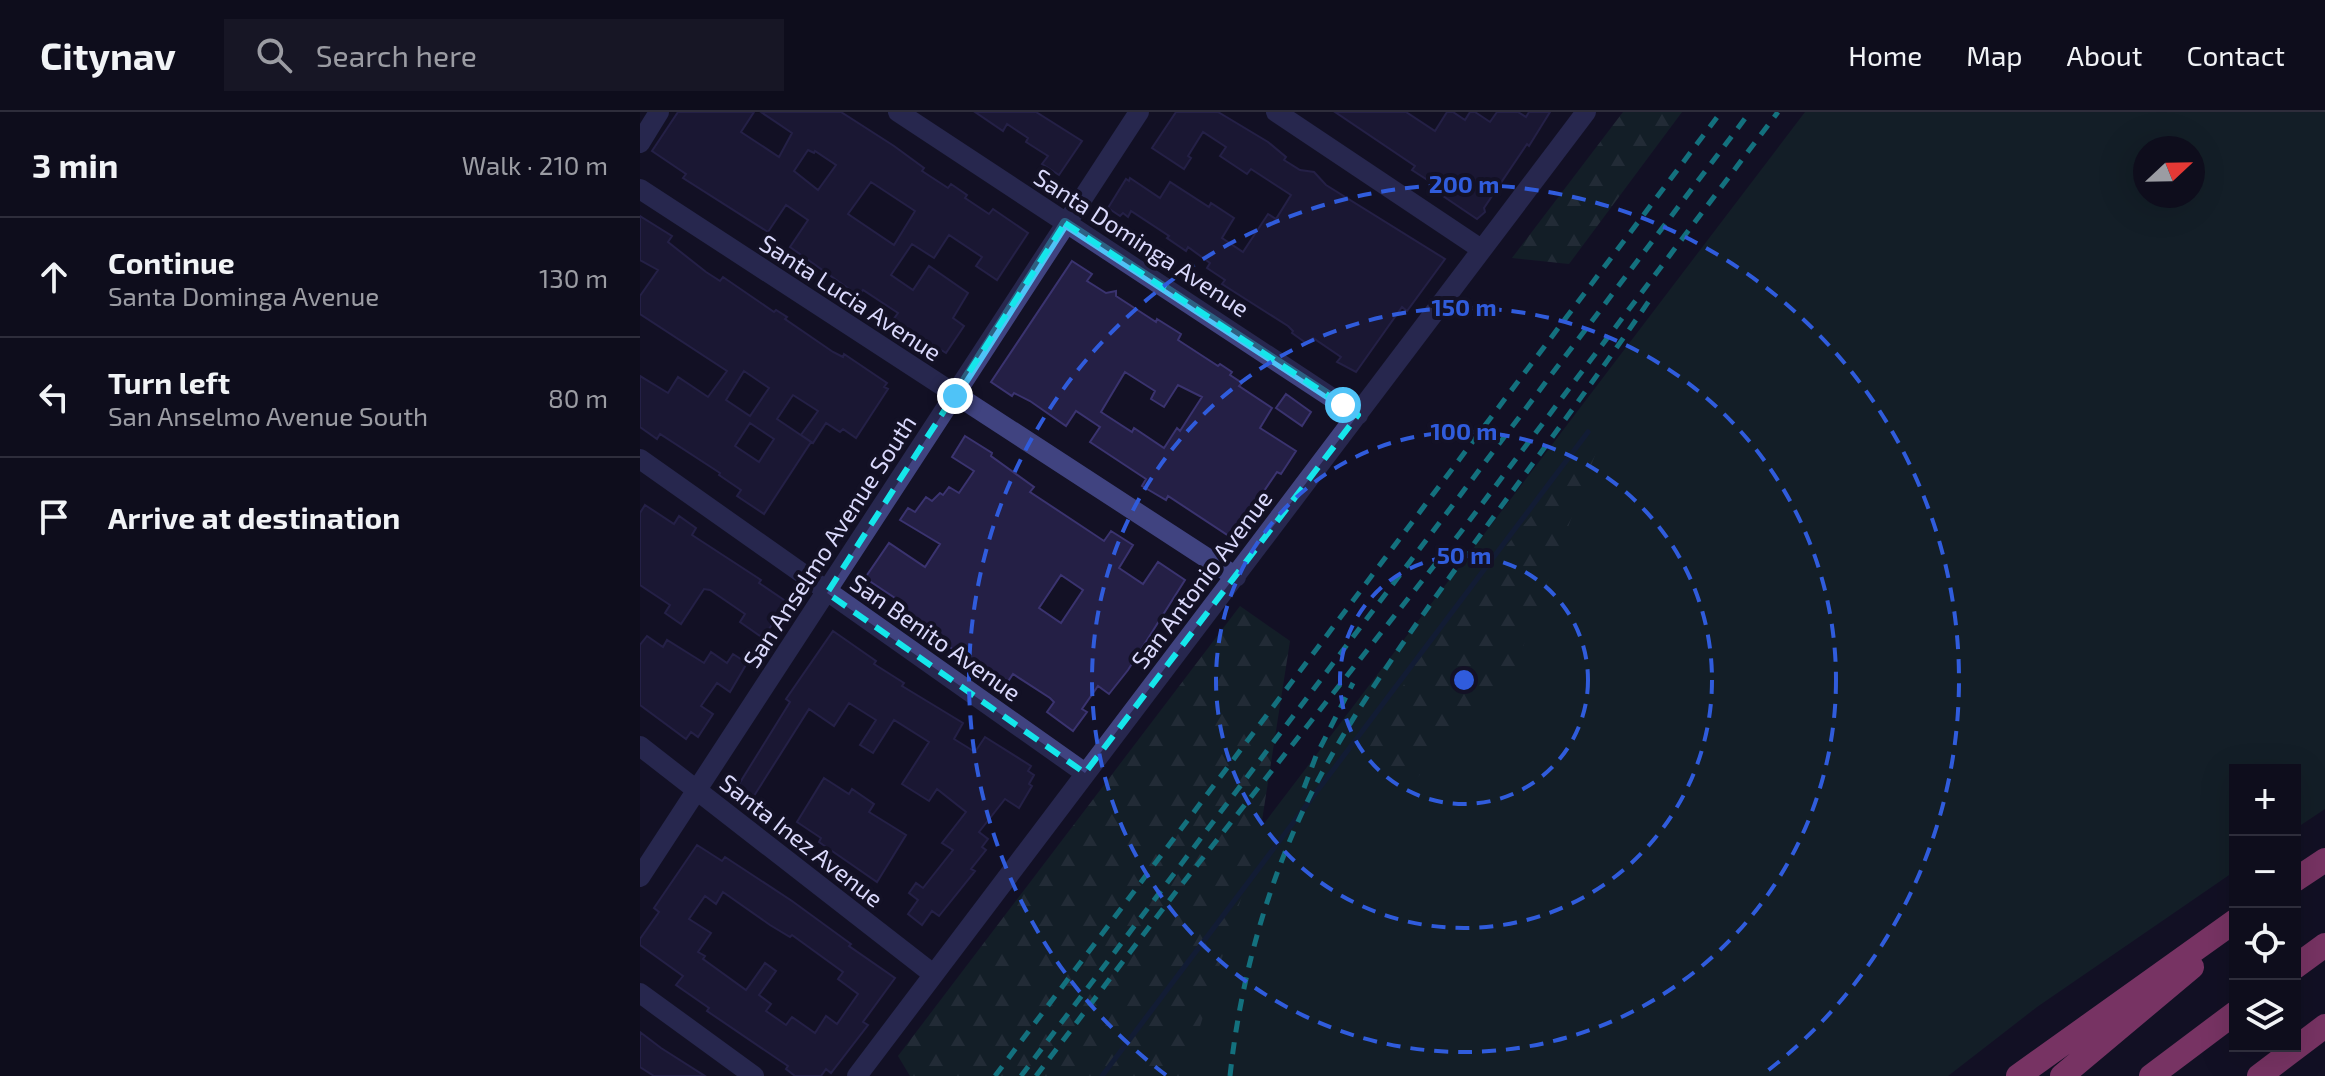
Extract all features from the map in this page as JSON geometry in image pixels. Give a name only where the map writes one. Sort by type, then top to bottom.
[{"type":"highway","points":[[2301,876],[2325,860]]},
{"type":"highway","points":[[2018,1076],[2229,925]]},
{"type":"highway","points":[[2062,1076],[2229,932]]},
{"type":"highway","points":[[2301,963],[2325,945]]},
{"type":"highway","points":[[2151,1076],[2229,1018]]},
{"type":"highway","points":[[2259,1076],[2325,1026]]},
{"type":"street","points":[[640,143],[659,112]]},
{"type":"street","name":"Santa Dominga Avenue","points":[[898,112],[1358,415]]},
{"type":"street","name":"San Anselmo Avenue South","points":[[640,877],[1139,112]]},
{"type":"street","points":[[1276,112],[1481,249]]},
{"type":"street","name":"San Antonio Avenue","points":[[857,1076],[1586,112]]},
{"type":"street","name":"Santa Lucia Avenue","points":[[640,189],[1236,577]]},
{"type":"street","name":"San Benito Avenue","points":[[640,459],[1085,773]]},
{"type":"street","name":"Santa Inez Avenue","points":[[640,746],[933,974]]},
{"type":"street","points":[[640,993],[754,1076]]},
{"type":"highlighted area","points":[[1065,223],[1358,415],[1085,773],[827,593]]},
{"type":"green space","points":[[1623,112],[1682,112],[1569,264],[1512,258]]},
{"type":"green space","points":[[1805,112],[2325,112],[2325,809],[2301,825],[2301,764],[2229,764],[2229,875],[2037,1007],[1948,1076],[1072,1076]]},
{"type":"green space","points":[[1606,426],[1515,668],[1416,779],[1365,755],[1429,639]]},
{"type":"green space","points":[[1240,606],[1290,641],[1258,846],[1184,1076],[910,1076],[898,1056]]},
{"type":"building","points":[[678,112],[754,112],[741,132],[779,157],[792,133],[761,112],[841,112],[894,146],[924,168],[922,171],[948,188],[951,184],[989,214],[993,209],[1028,233],[997,280],[976,266],[982,257],[949,235],[934,258],[912,244],[891,275],[913,290],[929,266],[968,293],[953,318],[964,326],[946,353],[893,320],[898,313],[863,290],[859,296],[790,247],[808,220],[786,205],[768,232],[683,178],[686,174],[652,151]],"holes":[[[808,150],[815,151],[836,165],[818,190],[794,171]],[[871,182],[915,211],[894,245],[848,214]]]},
{"type":"building","points":[[975,112],[1036,112],[1082,141],[1059,175],[1042,164],[1048,156],[1026,142],[1028,138],[1007,124],[1003,131]]},
{"type":"building","points":[[1176,112],[1218,112],[1268,142],[1286,157],[1284,160],[1300,170],[1314,172],[1326,185],[1445,259],[1407,311],[1402,307],[1356,372],[1337,362],[1341,357],[1313,338],[1306,343],[1288,326],[1222,284],[1225,280],[1207,268],[1210,263],[1188,247],[1186,251],[1131,211],[1128,217],[1123,213],[1120,216],[1108,208],[1126,179],[1129,181],[1130,178],[1160,198],[1170,182],[1209,207],[1211,203],[1234,218],[1222,238],[1243,252],[1268,214],[1276,219],[1291,195],[1251,169],[1247,174],[1220,156],[1226,147],[1203,132],[1184,169],[1152,148]]},
{"type":"building","points":[[1335,112],[1406,112],[1435,131],[1447,112],[1453,112],[1465,120],[1470,112],[1475,112],[1490,122],[1497,112],[1518,112],[1526,117],[1529,112],[1550,112],[1484,208],[1485,212],[1477,219],[1443,196],[1446,192],[1412,170],[1415,166]]},
{"type":"building","points":[[640,216],[672,236],[668,242],[706,272],[720,281],[723,277],[774,312],[776,310],[787,317],[785,319],[833,352],[843,357],[844,354],[887,383],[884,387],[888,389],[856,438],[826,423],[813,443],[801,435],[818,411],[793,395],[777,419],[811,442],[764,514],[737,496],[741,490],[720,473],[660,434],[657,439],[640,427],[640,376],[668,393],[678,377],[708,397],[727,371],[640,314],[640,296],[658,270],[640,260]],"holes":[[[744,371],[769,388],[750,416],[726,400]],[[750,423],[774,439],[759,462],[735,446]]]},
{"type":"building","points":[[1072,261],[1092,274],[1087,281],[1106,293],[1116,291],[1116,296],[1181,334],[1178,340],[1232,372],[1230,375],[1242,383],[1239,386],[1272,408],[1260,428],[1296,451],[1281,474],[1277,472],[1232,538],[1168,496],[1166,500],[1142,486],[1146,479],[1090,442],[1100,427],[1076,411],[1066,426],[1030,401],[1014,393],[1012,396],[991,382]],"holes":[[[1125,372],[1155,391],[1151,399],[1164,407],[1178,385],[1202,397],[1180,431],[1177,428],[1164,448],[1134,428],[1132,432],[1101,412]]]},
{"type":"building","points":[[1286,394],[1311,412],[1302,426],[1276,408]]},
{"type":"building","points":[[965,436],[1034,487],[1030,492],[1104,541],[1111,531],[1133,545],[1119,568],[1143,584],[1158,562],[1185,580],[1128,670],[1109,694],[1098,686],[1082,709],[1087,712],[1073,731],[1047,712],[1054,702],[1050,698],[1013,674],[1005,686],[889,608],[895,598],[865,578],[889,543],[925,567],[940,544],[900,520],[908,508],[915,512],[926,497],[932,501],[949,487],[959,493],[974,471],[952,457]],"holes":[[[1061,575],[1083,590],[1061,623],[1039,608]]]},
{"type":"building","points":[[645,505],[674,524],[679,516],[696,528],[692,535],[761,580],[759,583],[787,602],[763,638],[740,622],[745,614],[710,590],[704,589],[681,624],[665,613],[670,605],[640,585],[640,513]]},
{"type":"building","points":[[833,631],[904,683],[902,686],[963,723],[954,739],[975,752],[985,737],[1031,766],[1028,771],[1034,775],[1029,784],[1032,786],[1019,808],[1005,799],[979,832],[988,839],[982,847],[986,850],[971,869],[975,871],[939,916],[932,911],[922,925],[908,914],[918,900],[909,893],[916,883],[923,888],[953,850],[942,843],[966,812],[937,789],[929,801],[902,784],[929,742],[894,720],[873,753],[860,745],[876,720],[849,703],[834,726],[809,709],[752,799],[736,789],[790,702],[786,699]]},
{"type":"building","points":[[647,636],[663,647],[667,640],[704,663],[711,652],[727,663],[733,654],[747,663],[730,692],[717,683],[701,706],[713,714],[698,737],[691,732],[686,739],[640,705],[640,645]]},
{"type":"building","points":[[824,778],[849,794],[852,789],[874,804],[869,812],[906,835],[877,882],[819,842],[821,838],[797,822]]},
{"type":"building","points":[[697,845],[722,861],[725,857],[792,901],[895,978],[863,1022],[868,1025],[831,1073],[826,1069],[821,1076],[795,1076],[786,1069],[788,1066],[707,1011],[709,1008],[676,985],[683,976],[640,945],[640,939],[659,912],[654,908]],"holes":[[[723,892],[790,937],[792,935],[843,972],[838,979],[858,994],[837,1024],[826,1016],[815,1033],[792,1017],[786,1025],[766,1011],[771,1004],[759,995],[776,971],[765,963],[746,990],[703,959],[705,956],[698,952],[711,933],[689,919],[705,896],[716,904]]]},
{"type":"building","points":[[640,1032],[705,1076],[654,1076],[640,1067]]},
{"type":"waterway","points":[[1102,1076],[1588,432]]},
{"type":"railway","points":[[995,1076],[1721,112]]},
{"type":"railway","points":[[1021,1076],[1750,112]]},
{"type":"railway","points":[[1036,1076],[1175,893],[1460,533],[1778,112]]},
{"type":"railway","points":[[1230,1076],[1248,969],[1268,899],[1294,831],[1325,767],[1400,647],[1653,295]]},
{"type":"railway","points":[[1304,788],[1316,756],[1353,683]]},
{"type":"route","points":[[955,396],[1065,223],[1343,405]]}]
